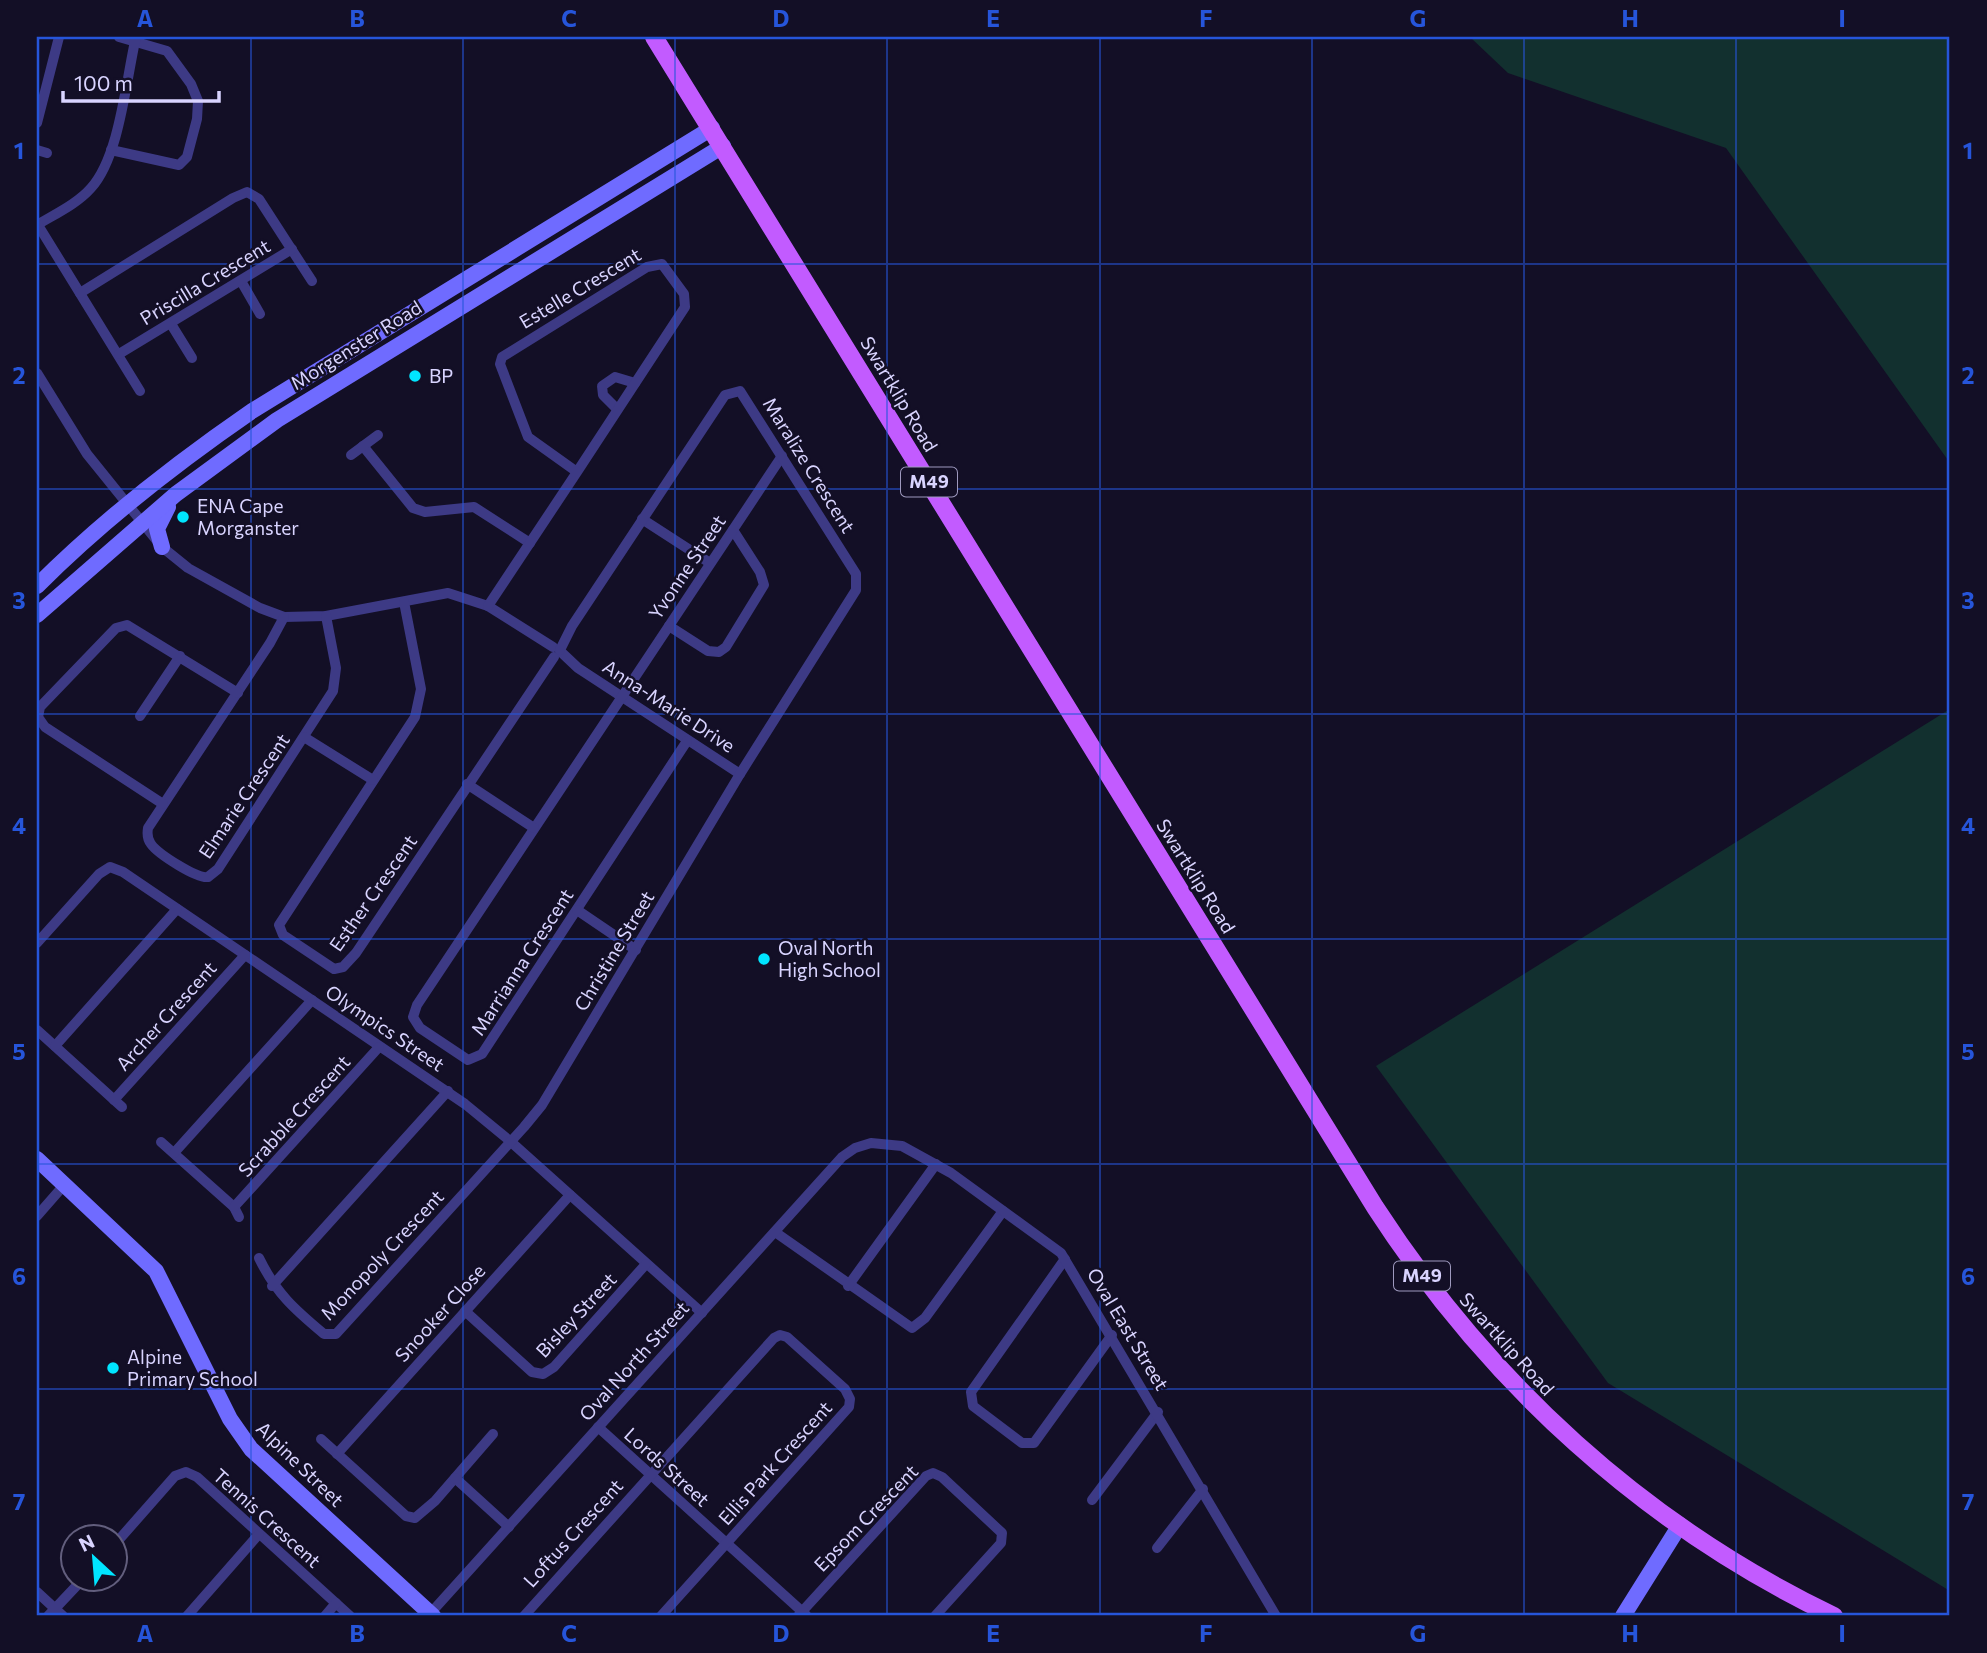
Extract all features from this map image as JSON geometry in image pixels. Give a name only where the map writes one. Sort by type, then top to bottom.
[{"type":"main road","name":"Swartklip Road","points":[[654,37],[1393,1235],[1448,1312],[1518,1390],[1592,1461],[1680,1525],[1759,1577],[1834,1616]]},
{"type":"main road","name":"Morgenster Road","points":[[37,586],[126,504],[185,457],[283,391],[712,128]]},
{"type":"main road","name":"Morgenster Road","points":[[37,615],[141,523],[194,480],[277,420],[366,362],[723,146]]},
{"type":"main road","points":[[162,547],[157,529],[161,518],[194,480]]},
{"type":"main road","name":"Alpine Street","points":[[37,1159],[156,1271],[230,1419],[251,1449],[430,1616]]},
{"type":"main road","points":[[1623,1616],[1680,1525]]},
{"type":"street","points":[[37,123],[59,37]]},
{"type":"street","points":[[111,150],[178,165],[187,157],[197,119],[195,95],[175,58],[167,51],[136,39],[119,37]]},
{"type":"street","points":[[136,39],[111,150],[100,176],[89,191],[37,225],[141,391]]},
{"type":"street","name":"Priscilla Crescent","points":[[80,293],[247,192],[259,199],[292,249],[119,354]]},
{"type":"street","points":[[292,249],[312,281]]},
{"type":"street","name":"Estelle Crescent","points":[[488,606],[530,543],[577,471],[617,409],[685,307],[684,294],[662,264],[647,267],[502,357],[500,364],[528,437],[577,471]]},
{"type":"street","points":[[241,281],[260,314]]},
{"type":"street","points":[[171,324],[192,358]]},
{"type":"street","name":"Anna-Marie Drive","points":[[37,373],[87,454],[162,547],[188,568],[260,608],[284,617],[326,616],[448,593],[488,606],[740,774]]},
{"type":"street","points":[[617,409],[603,395],[602,386],[615,377],[635,383]]},
{"type":"street","name":"Maralize Crescent","points":[[555,652],[729,392],[738,390],[745,395],[852,568],[858,585],[794,693],[740,774]]},
{"type":"street","points":[[351,455],[378,435]]},
{"type":"street","points":[[363,446],[413,508],[425,512],[474,507],[530,543]]},
{"type":"street","name":"Yvonne Street","points":[[621,696],[782,456]]},
{"type":"street","points":[[642,519],[710,563]]},
{"type":"street","points":[[669,626],[708,652],[719,652],[726,647],[764,585],[760,572],[733,530]]},
{"type":"street","name":"Esther Crescent","points":[[404,602],[420,680],[420,701],[415,717],[279,925],[283,935],[334,969],[343,967],[356,953],[555,652]]},
{"type":"street","name":"Elmarie Crescent","points":[[284,617],[238,693],[148,828],[150,843],[195,875],[208,877],[218,869],[304,737],[335,684],[336,668],[326,616]]},
{"type":"street","points":[[163,804],[45,727],[39,721],[38,712],[46,699],[110,634],[122,626],[134,626],[238,693]]},
{"type":"street","points":[[140,716],[180,656]]},
{"type":"street","name":"Marrianna Crescent","points":[[621,696],[417,1005],[413,1017],[415,1023],[465,1059],[478,1057],[687,741]]},
{"type":"street","points":[[304,737],[373,780]]},
{"type":"street","name":"Christine Street","points":[[510,1140],[542,1105],[740,774]]},
{"type":"street","points":[[467,784],[534,828]]},
{"type":"street","name":"Olympics Street","points":[[37,943],[107,868],[123,872],[448,1091],[510,1140],[702,1313]]},
{"type":"street","points":[[55,1046],[177,909]]},
{"type":"street","points":[[576,911],[635,950]]},
{"type":"street","name":"Archer Crescent","points":[[37,1030],[118,1103],[245,955]]},
{"type":"street","points":[[174,1153],[312,1000]]},
{"type":"street","name":"Scrabble Crescent","points":[[161,1142],[236,1212],[379,1046]]},
{"type":"street","points":[[272,1286],[448,1091]]},
{"type":"street","name":"Monopoly Crescent","points":[[258,1258],[272,1286],[324,1334],[336,1334],[510,1140]]},
{"type":"street","name":"Oval East Street","points":[[871,1143],[902,1146],[936,1164],[1066,1259],[1276,1616]]},
{"type":"street","name":"Oval North Street","points":[[430,1616],[847,1153],[871,1143]]},
{"type":"street","points":[[848,1286],[936,1164]]},
{"type":"street","points":[[37,1216],[65,1184]]},
{"type":"street","name":"Snooker Close","points":[[337,1454],[570,1195]]},
{"type":"street","points":[[775,1232],[906,1327],[917,1327],[1003,1211]]},
{"type":"street","points":[[1066,1259],[971,1392],[973,1406],[1022,1443],[1034,1443],[1112,1335]]},
{"type":"street","name":"Bisley Street","points":[[465,1311],[532,1372],[543,1374],[554,1367],[646,1264]]},
{"type":"street","name":"Ellis Park Crescent","points":[[649,1474],[777,1336],[787,1337],[845,1389],[850,1399],[849,1406],[726,1543]]},
{"type":"street","points":[[1093,1500],[1158,1412]]},
{"type":"street","name":"Lords Street","points":[[598,1427],[803,1615]]},
{"type":"street","points":[[321,1439],[411,1518],[424,1513],[493,1434]]},
{"type":"street","name":"Tennis Crescent","points":[[130,1527],[175,1476],[186,1472],[350,1616]]},
{"type":"street","name":"Epsom Crescent","points":[[803,1615],[926,1476],[933,1473],[943,1477],[1002,1534],[1001,1543],[935,1616]]},
{"type":"street","name":"Loftus Crescent","points":[[524,1616],[649,1474]]},
{"type":"street","points":[[454,1478],[509,1527]]},
{"type":"street","points":[[1157,1548],[1203,1489]]},
{"type":"street","points":[[187,1616],[259,1534]]},
{"type":"street","points":[[661,1616],[726,1543]]},
{"type":"street","points":[[37,1592],[55,1614],[71,1594]]},
{"type":"street","points":[[325,1616],[336,1603]]},
{"type":"green space","points":[[1470,37],[1950,37],[1950,463],[1726,148],[1508,73]]},
{"type":"green space","points":[[1950,709],[1950,1591],[1608,1383],[1376,1066]]},
{"type":"place","name":"BP","points":[[415,376]]},
{"type":"place","name":"ENA Cape Morganster","points":[[183,517]]},
{"type":"place","name":"Oval North High School","points":[[764,959]]},
{"type":"place","name":"Alpine Primary School","points":[[113,1368]]}]
